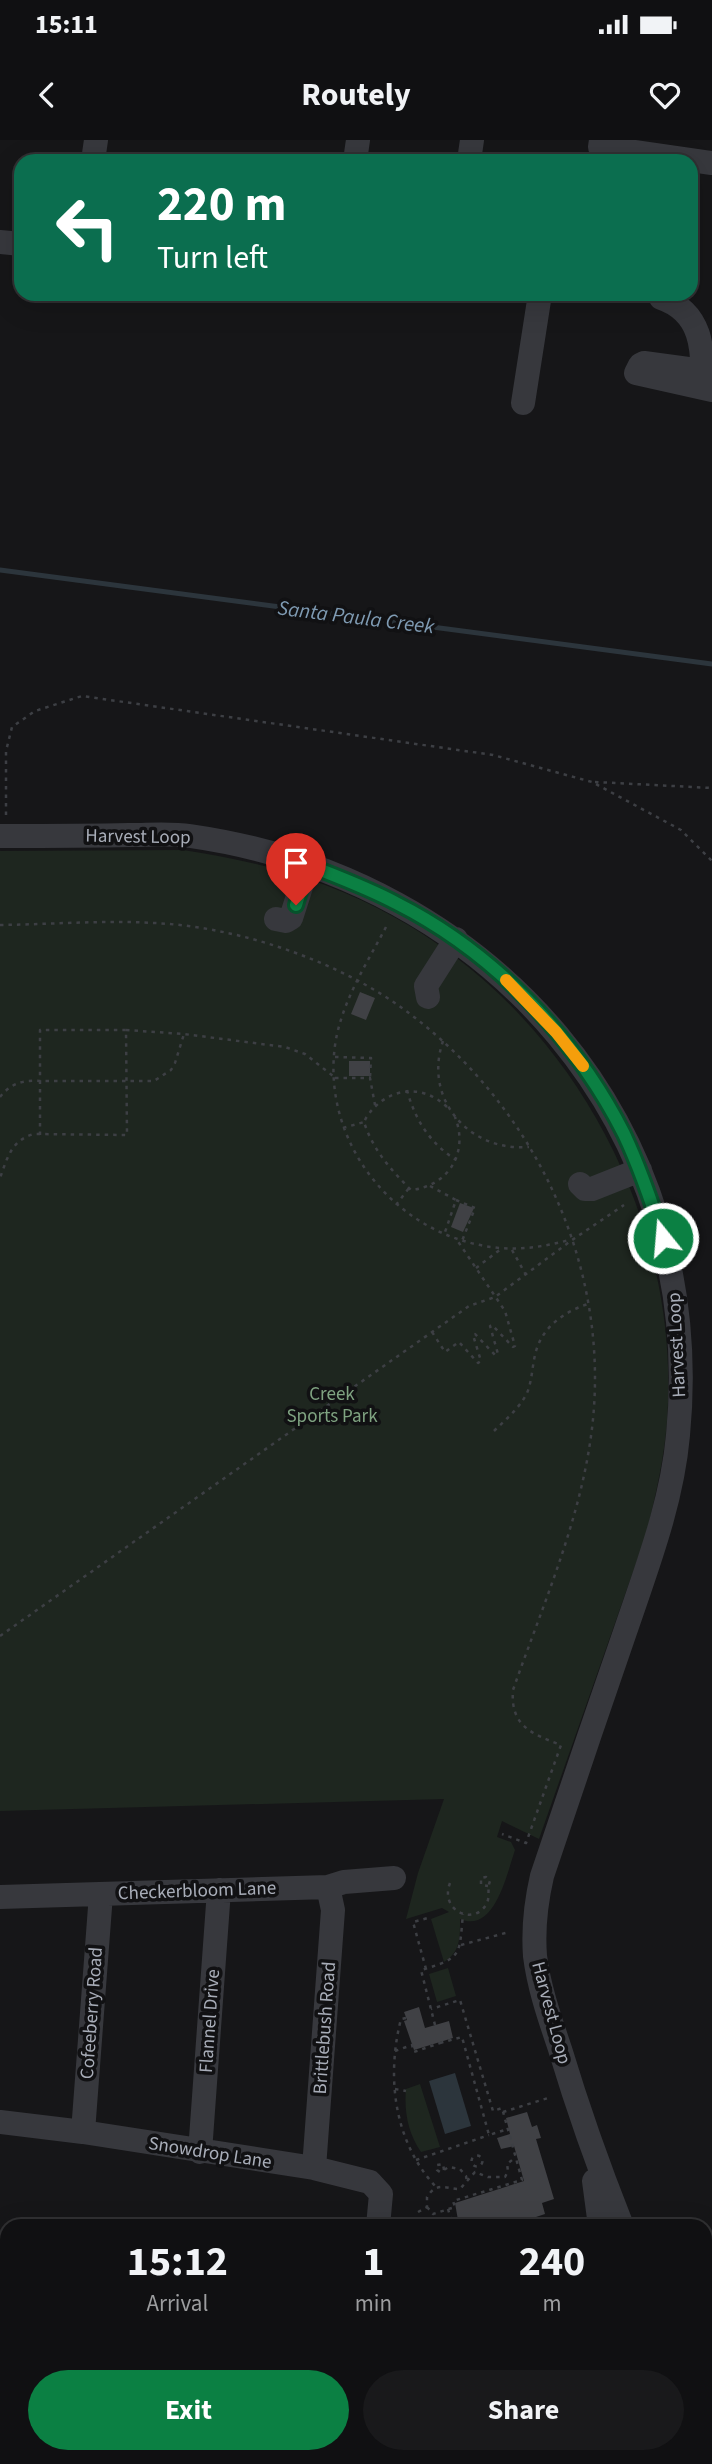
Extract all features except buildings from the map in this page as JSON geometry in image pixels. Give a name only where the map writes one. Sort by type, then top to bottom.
[{"type":"street","points":[[600,143],[662,154]]},
{"type":"street","points":[[523,403],[539,301]]},
{"type":"street","points":[[670,301],[688,313],[696,327],[707,380]]},
{"type":"street","name":"Harvest Loop","points":[[4,836],[186,835],[308,865],[361,885],[398,903],[456,939],[510,983],[556,1032],[601,1094],[623,1132],[640,1170],[663,1238],[673,1280],[681,1358],[678,1437],[672,1478],[658,1536],[542,1876],[535,1914],[536,1956],[542,1990],[590,2146],[619,2219]]},
{"type":"street","points":[[276,919],[286,921],[291,918],[308,865]]},
{"type":"street","points":[[428,997],[426,986],[456,939]]},
{"type":"street","points":[[580,1184],[585,1189],[592,1189],[640,1170]]},
{"type":"street","name":"Checkerbloom Lane","points":[[0,1897],[328,1887],[344,1882],[394,1878]]},
{"type":"street","name":"Brittlebush Road","points":[[314,2168],[333,1910],[328,1887]]},
{"type":"street","name":"Flannel Drive","points":[[200,2151],[219,1889]]},
{"type":"street","name":"Cofeeberry Road","points":[[83,2132],[101,1894]]},
{"type":"street","name":"Snowdrop Lane","points":[[0,2122],[83,2132],[314,2168],[374,2184],[381,2194],[379,2219]]},
{"type":"street","name":"Harvest Loop","points":[[590,2146],[599,2219]]},
{"type":"path","points":[[4,836],[6,751],[12,727],[35,711],[82,696],[492,755],[592,782],[712,788]]},
{"type":"path","points":[[592,782],[681,830],[712,861]]},
{"type":"path","points":[[0,925],[115,922],[199,927],[267,943],[309,958],[357,981],[403,1008],[443,1041],[489,1089],[531,1147],[550,1184],[572,1240],[588,1304],[594,1369],[591,1434],[585,1472],[567,1536],[513,1690],[512,1701],[514,1712],[525,1727],[535,1735],[561,1745],[526,1843],[502,1834]]},
{"type":"path","points":[[386,927],[357,981],[341,1020],[335,1057],[334,1077],[338,1111],[366,1172],[396,1205],[412,1218],[462,1241],[511,1249],[542,1247],[572,1240]]},
{"type":"path","points":[[40,1135],[40,1030],[126,1030],[184,1034],[285,1047],[305,1054],[334,1077],[370,1078]]},
{"type":"path","points":[[0,1178],[14,1146],[26,1136],[127,1135],[126,1030]]},
{"type":"path","points":[[0,1097],[6,1089],[19,1082],[154,1082],[171,1070],[179,1057],[184,1034]]},
{"type":"path","points":[[443,1041],[438,1070],[440,1089],[447,1107]]},
{"type":"path","points":[[335,1057],[371,1058],[370,1078],[376,1105]]},
{"type":"path","points":[[344,1128],[364,1122],[376,1105],[391,1094],[408,1090],[431,1095],[447,1107],[463,1126],[483,1140],[506,1147],[531,1147]]},
{"type":"path","points":[[408,1090],[416,1116],[424,1130],[442,1150],[456,1160]]},
{"type":"path","points":[[364,1122],[383,1160],[411,1190],[430,1186],[445,1176],[456,1160],[460,1139],[455,1117]]},
{"type":"path","points":[[430,1186],[475,1208],[462,1241]]},
{"type":"path","points":[[396,1205],[409,1188]]},
{"type":"path","points":[[444,1235],[456,1200]]},
{"type":"path","points":[[0,1636],[469,1306],[495,1297],[624,1205]]},
{"type":"path","points":[[432,1332],[445,1352],[459,1342],[478,1363],[481,1361],[473,1335],[475,1334],[495,1355],[498,1354],[490,1326],[492,1325],[515,1346],[505,1311],[456,1239]]},
{"type":"path","points":[[476,1268],[501,1248]]},
{"type":"path","points":[[511,1249],[526,1275]]},
{"type":"path","points":[[494,1431],[513,1413],[526,1395],[536,1350],[548,1328],[564,1314],[588,1304]]},
{"type":"path","points":[[450,1883],[448,1900],[453,1909],[463,1914],[473,1914],[483,1908],[488,1899],[488,1886]]},
{"type":"path","points":[[435,2025],[421,1970],[447,1962],[456,1955],[461,1945],[463,1914]]},
{"type":"path","points":[[426,1969],[413,1922],[428,1918]]},
{"type":"path","points":[[461,1945],[509,1932]]},
{"type":"path","points":[[431,2009],[460,2000],[493,2111],[502,2108],[522,2180],[453,2201],[455,2207],[433,2214],[427,2207],[427,2197],[436,2187],[463,2187],[475,2172],[478,2172]]},
{"type":"path","points":[[406,2018],[401,2019],[395,2051],[396,2106],[407,2143],[426,2176],[436,2187]]},
{"type":"path","points":[[395,2051],[412,2045],[414,2052],[462,2037],[489,2135]]},
{"type":"path","points":[[394,2090],[405,2091]]},
{"type":"path","points":[[503,2112],[548,2098]]},
{"type":"path","points":[[402,2127],[408,2124]]},
{"type":"path","points":[[416,2160],[508,2129]]},
{"type":"path","points":[[477,2166],[478,2172],[488,2178],[505,2176],[508,2171],[507,2164],[516,2157]]},
{"type":"path","points":[[444,2170],[449,2167],[458,2168],[464,2173],[467,2182]]},
{"type":"path","points":[[418,2211],[427,2207]]},
{"type":"path","points":[[448,2209],[451,2219]]},
{"type":"green space","name":"Creek Sports Park","points":[[183,850],[265,866],[344,892],[394,917],[457,958],[513,1008],[562,1066],[602,1130],[634,1198],[656,1271],[667,1345],[667,1421],[656,1493],[646,1535],[539,1839],[502,1821],[497,1837],[511,1842],[515,1850],[498,1899],[482,1918],[472,1921],[460,1919],[457,1948],[444,1962],[431,1919],[449,1912],[442,1908],[406,1919],[418,1873],[444,1799],[0,1811],[0,851]]},
{"type":"green space","points":[[448,1968],[456,1996],[437,2002],[429,1974]]},
{"type":"green space","points":[[420,2084],[440,2147],[421,2152],[410,2130],[406,2114],[406,2089]]},
{"type":"shaded area","points":[[455,2073],[471,2126],[445,2134],[429,2081]]},
{"type":"waterway","name":"Santa Paula Creek","points":[[0,570],[712,664]]},
{"type":"slow traffic","points":[[506,980],[534,1007],[583,1066]]},
{"type":"route","points":[[296,905],[308,865],[361,885],[398,903],[477,954],[510,983],[556,1032],[601,1094],[639,1167],[663,1238]]}]
